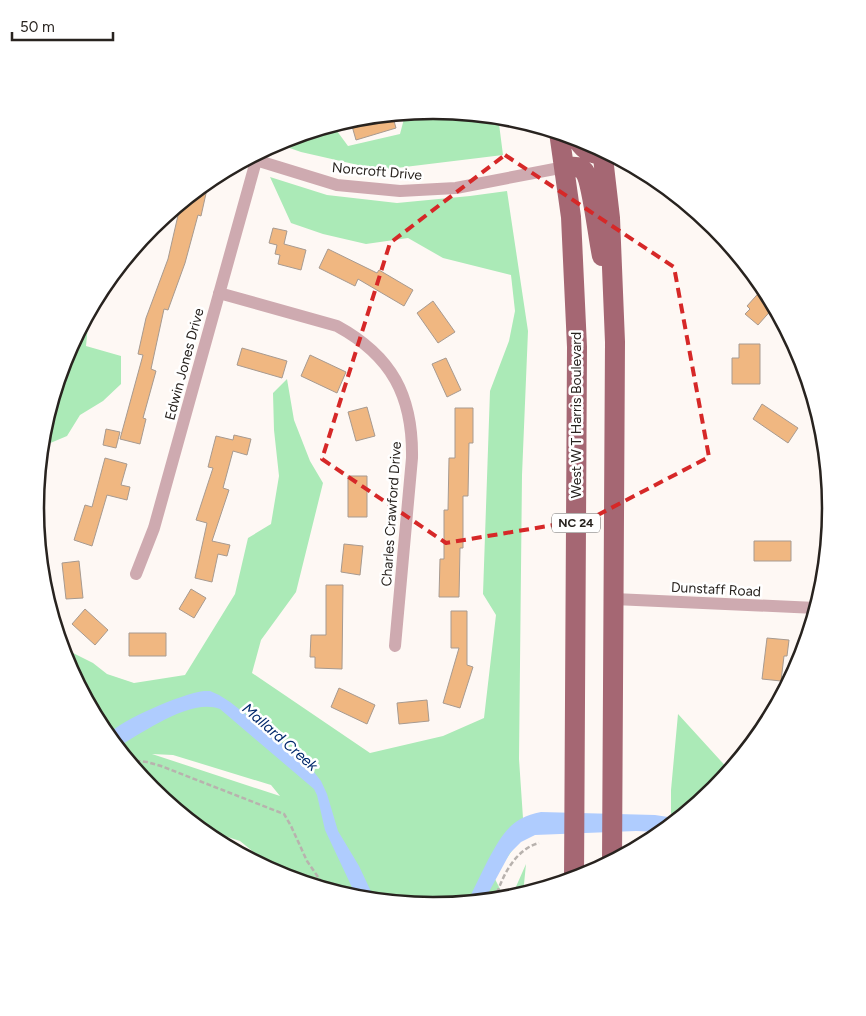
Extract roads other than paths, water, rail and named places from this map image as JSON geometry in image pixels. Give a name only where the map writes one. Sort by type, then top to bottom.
[{"type":"main road","name":"West W T Harris Boulevard","points":[[561,140],[571,217],[577,347],[574,871]]},
{"type":"main road","name":"NC 24","points":[[606,160],[614,314],[612,853]]},
{"type":"main road","points":[[565,167],[576,166],[580,168],[584,171],[590,183],[600,248],[614,314]]},
{"type":"street","name":"Norcroft Drive","points":[[258,161],[337,185],[400,191],[456,188],[565,167]]},
{"type":"street","name":"Edwin Jones Drive","points":[[136,574],[154,528],[219,293],[251,164]]},
{"type":"street","name":"Charles Crawford Drive","points":[[219,293],[337,326],[355,336],[385,364],[402,392],[409,414],[412,458],[396,646]]},
{"type":"street","name":"Dunstaff Road","points":[[614,599],[809,608]]},
{"type":"water","points":[[210,691],[230,702],[294,752],[314,772],[327,794],[338,831],[359,866],[371,892],[353,889],[325,830],[314,789],[220,709],[208,707],[195,708],[181,712],[123,743],[113,730],[153,708],[194,693]]},
{"type":"water","points":[[541,812],[655,815],[669,817],[650,832],[535,835],[521,842],[510,853],[488,893],[471,895],[503,835],[514,823]]},
{"type":"water label","name":"Mallard Creek","points":[[280,737]]}]
